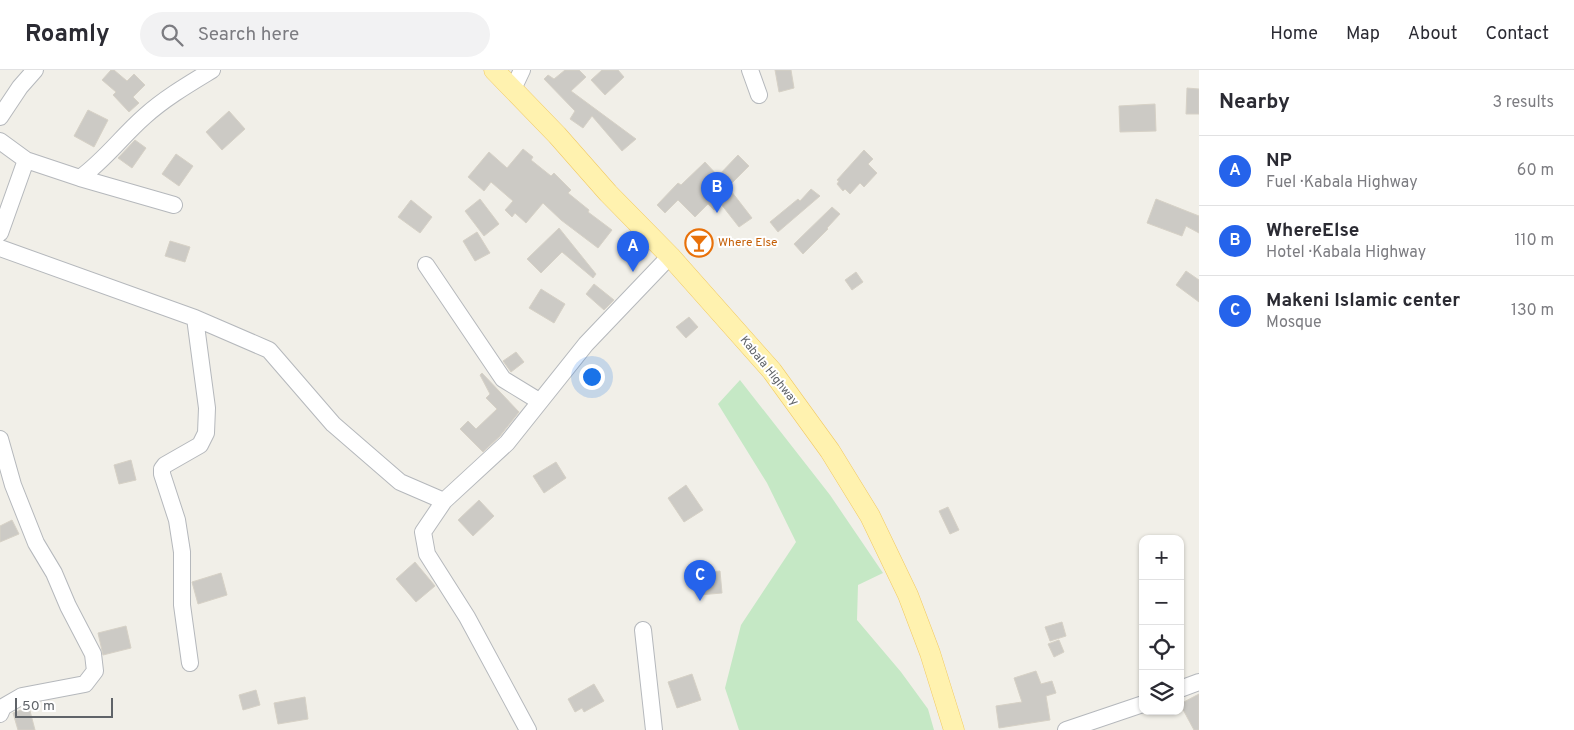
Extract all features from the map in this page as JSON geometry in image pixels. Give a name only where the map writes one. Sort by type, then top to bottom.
[{"type":"main road","name":"Kabala Highway","points":[[494,70],[557,135],[608,193],[670,256],[772,371],[830,451],[870,516],[908,595],[930,653],[954,730]]},
{"type":"street","points":[[0,117],[20,87],[35,70]]},
{"type":"street","points":[[80,178],[98,165],[145,116],[184,87],[212,70]]},
{"type":"street","points":[[513,90],[522,70]]},
{"type":"street","points":[[750,70],[759,95]]},
{"type":"street","points":[[0,141],[26,160],[80,178],[174,205]]},
{"type":"street","points":[[0,232],[26,160]]},
{"type":"street","points":[[0,248],[195,318],[269,350],[340,431],[400,482],[444,501]]},
{"type":"street","points":[[528,730],[467,617],[427,554],[423,532],[444,501],[507,442],[586,344],[670,256]]},
{"type":"street","points":[[426,265],[504,379],[539,401]]},
{"type":"street","points":[[190,663],[182,605],[182,552],[178,528],[162,469],[165,465],[200,445],[206,433],[207,408],[195,318]]},
{"type":"street","points":[[0,439],[13,485],[36,543],[54,573],[68,606],[93,654],[95,671],[85,684],[22,696],[3,707],[0,714]]},
{"type":"street","points":[[643,630],[654,730]]},
{"type":"street","points":[[1184,688],[1199,682]]},
{"type":"street","points":[[1066,730],[1139,705]]},
{"type":"green space","points":[[740,380],[830,495],[883,573],[858,585],[857,620],[901,672],[928,709],[934,730],[739,730],[725,688],[741,625],[796,542],[767,483],[718,404]]},
{"type":"building","points":[[111,70],[114,70],[127,81],[134,74],[145,85],[133,97],[139,103],[129,112],[113,95],[116,92],[102,80]]},
{"type":"building","points":[[565,70],[579,70],[586,77],[571,91],[636,139],[622,151],[592,116],[583,128],[570,119],[575,111],[544,79],[548,75],[554,79]]},
{"type":"building","points":[[602,70],[618,70],[624,77],[605,95],[591,80]]},
{"type":"building","points":[[775,70],[791,70],[794,88],[779,92]]},
{"type":"building","points":[[1187,88],[1199,89],[1199,114],[1186,114]]},
{"type":"building","points":[[1155,104],[1156,131],[1120,132],[1119,106]]},
{"type":"building","points":[[88,110],[108,120],[94,147],[74,136]]},
{"type":"building","points":[[229,111],[245,129],[222,150],[206,132]]},
{"type":"building","points":[[135,140],[146,148],[132,168],[118,158]]},
{"type":"building","points":[[523,149],[533,157],[531,160],[551,176],[554,173],[571,190],[568,193],[589,210],[588,212],[612,230],[598,248],[561,220],[543,203],[526,223],[515,213],[512,217],[505,210],[513,201],[491,182],[484,191],[468,177],[489,152],[507,168]]},
{"type":"building","points":[[864,150],[873,159],[868,164],[877,173],[864,187],[860,183],[850,194],[845,189],[843,191],[837,184],[839,181],[837,180]]},
{"type":"building","points":[[176,154],[193,166],[179,186],[162,174]]},
{"type":"building","points":[[738,155],[749,166],[728,187],[752,218],[739,227],[721,204],[714,210],[708,204],[695,217],[678,200],[665,213],[657,205],[678,183],[681,185],[705,162],[718,176]]},
{"type":"building","points":[[811,189],[820,196],[778,232],[770,222],[798,199],[800,201]]},
{"type":"building","points":[[480,199],[499,224],[484,236],[465,211]]},
{"type":"building","points":[[1156,199],[1199,216],[1199,233],[1186,226],[1182,236],[1147,223]]},
{"type":"building","points":[[411,200],[432,217],[420,233],[398,217]]},
{"type":"building","points":[[832,207],[840,214],[803,254],[794,244]]},
{"type":"building","points":[[559,228],[596,274],[593,278],[562,252],[541,273],[527,259]]},
{"type":"building","points":[[477,232],[490,253],[475,261],[463,241]]},
{"type":"building","points":[[170,241],[190,247],[185,262],[165,256]]},
{"type":"building","points":[[1186,271],[1199,280],[1199,302],[1176,285]]},
{"type":"building","points":[[856,272],[863,282],[852,290],[845,280]]},
{"type":"building","points":[[594,284],[614,300],[604,310],[586,294]]},
{"type":"building","points":[[541,289],[565,304],[554,323],[529,308]]},
{"type":"building","points":[[689,317],[698,327],[686,338],[676,327]]},
{"type":"building","points":[[516,352],[524,362],[511,372],[503,361]]},
{"type":"building","points":[[482,373],[519,412],[500,436],[483,452],[460,429],[468,421],[476,429],[497,409],[486,398],[490,394],[480,375]]},
{"type":"building","points":[[131,460],[136,480],[119,484],[114,465]]},
{"type":"building","points":[[556,462],[566,478],[544,493],[533,476]]},
{"type":"building","points":[[686,485],[703,510],[684,522],[668,498]]},
{"type":"building","points":[[479,500],[494,516],[473,536],[458,520]]},
{"type":"building","points":[[948,507],[959,530],[950,534],[939,511]]},
{"type":"building","points":[[12,520],[19,534],[0,542],[0,526]]},
{"type":"building","points":[[415,562],[435,586],[416,602],[396,579]]},
{"type":"building","points":[[720,571],[722,593],[699,595],[697,573]]},
{"type":"building","points":[[221,573],[227,595],[198,604],[192,582]]},
{"type":"building","points":[[1062,622],[1066,636],[1050,641],[1045,627]]},
{"type":"building","points":[[126,626],[131,648],[103,655],[98,633]]},
{"type":"building","points":[[1059,640],[1064,652],[1054,657],[1048,644]]},
{"type":"building","points":[[1036,671],[1041,684],[1052,681],[1056,693],[1046,696],[1050,720],[999,728],[996,706],[1022,702],[1014,678]]},
{"type":"building","points":[[692,674],[701,700],[677,708],[668,682]]},
{"type":"building","points":[[594,684],[604,701],[584,712],[582,708],[575,712],[568,699]]},
{"type":"building","points":[[256,690],[260,705],[243,710],[239,695]]},
{"type":"building","points":[[1199,694],[1199,730],[1194,730],[1184,711],[1184,702]]},
{"type":"building","points":[[305,697],[308,719],[278,724],[274,703]]},
{"type":"building","points":[[29,707],[35,730],[18,730],[13,713]]},
{"type":"place","name":"WhereElse","points":[[717,213]]},
{"type":"place","name":"Where Else","points":[[699,243]]},
{"type":"place","name":"NP","points":[[633,272]]},
{"type":"place","name":"Makeni Islamic center","points":[[700,601]]}]
